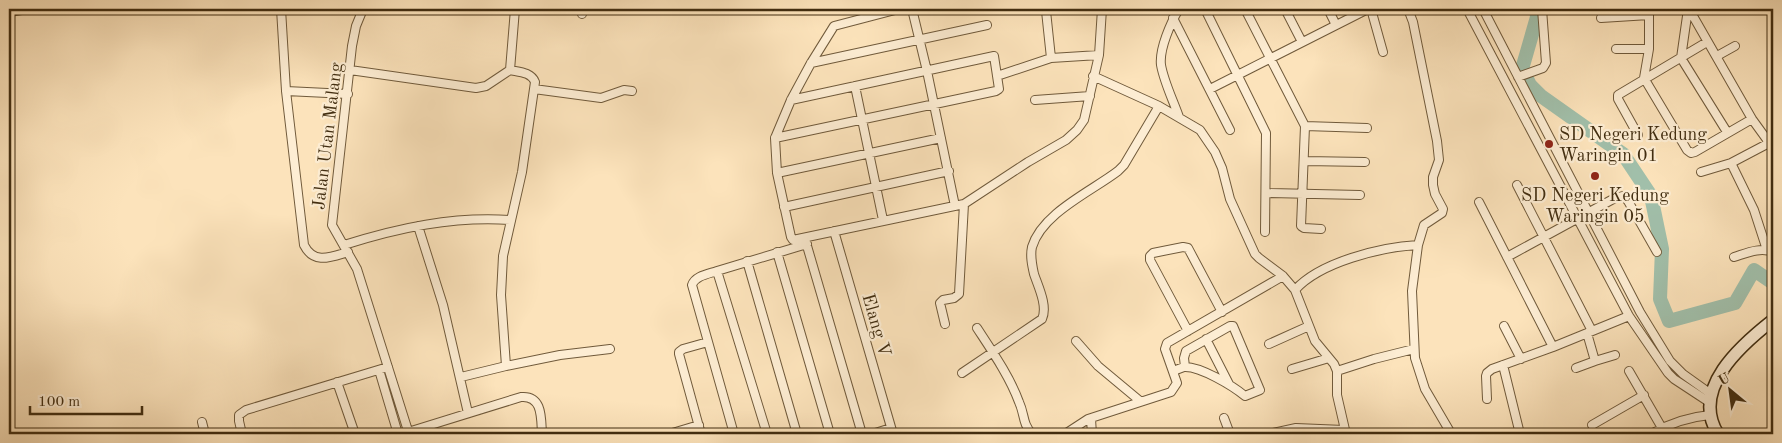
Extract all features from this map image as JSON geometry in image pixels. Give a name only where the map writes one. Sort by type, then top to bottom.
[{"type":"main road","points":[[1718,434],[1710,414],[1710,398],[1717,380],[1730,360],[1748,340],[1773,320]]},
{"type":"street","points":[[9,12],[28,9]]},
{"type":"street","points":[[281,9],[286,91],[304,245],[307,250],[316,257],[327,258],[381,234],[418,226],[443,222],[492,219],[510,220]]},
{"type":"street","name":"Jalan Utan Malang","points":[[363,9],[356,26],[332,220],[334,229],[357,269],[409,433]]},
{"type":"street","points":[[510,70],[515,9]]},
{"type":"street","points":[[806,241],[792,239],[777,174],[775,138],[791,100],[832,28],[836,24],[899,9]]},
{"type":"street","points":[[912,9],[942,138],[955,206]]},
{"type":"street","points":[[734,434],[692,285],[697,278],[834,231],[964,204],[1028,162],[1066,140],[1084,120],[1099,55],[1102,9]]},
{"type":"street","points":[[1179,9],[1173,18],[1162,51],[1161,66],[1179,117]]},
{"type":"street","points":[[1205,9],[1266,133],[1265,232]]},
{"type":"street","points":[[1245,9],[1272,58],[1305,126],[1301,226],[1304,228],[1321,229]]},
{"type":"street","points":[[1285,9],[1302,42]]},
{"type":"street","points":[[1328,9],[1336,25]]},
{"type":"street","points":[[1210,90],[1370,9],[1383,52]]},
{"type":"street","points":[[1408,9],[1413,22],[1436,134],[1439,160],[1433,177],[1433,185],[1435,194],[1443,209],[1442,213],[1424,225],[1418,245],[1412,291],[1414,349],[1421,380],[1449,430],[1449,434]]},
{"type":"street","points":[[1467,9],[1630,316],[1668,373],[1710,398]]},
{"type":"street","points":[[1483,9],[1521,74],[1640,312],[1670,361],[1710,398]]},
{"type":"street","points":[[1503,76],[1521,74],[1543,68],[1546,63],[1542,9]]},
{"type":"street","points":[[1688,9],[1752,119],[1771,146],[1731,163],[1701,172]]},
{"type":"street","points":[[1688,9],[1681,58],[1727,132]]},
{"type":"street","points":[[1046,11],[1051,58]]},
{"type":"street","points":[[1601,18],[1649,12],[1649,49],[1644,78],[1690,153],[1695,152],[1752,119]]},
{"type":"street","points":[[1173,18],[1230,130]]},
{"type":"street","points":[[811,63],[987,25]]},
{"type":"street","points":[[1638,135],[1617,97],[1620,93],[1644,78],[1707,42]]},
{"type":"street","points":[[1716,56],[1735,46]]},
{"type":"street","points":[[1616,49],[1649,49]]},
{"type":"street","points":[[997,76],[1051,58],[1099,55]]},
{"type":"street","points":[[775,138],[934,105],[996,91],[999,88],[994,56],[791,100]]},
{"type":"street","points":[[350,70],[476,88],[486,86],[510,70],[531,76],[534,80],[522,172],[503,256],[501,295],[502,335],[506,366]]},
{"type":"street","points":[[1093,76],[1159,106],[1200,130],[1215,152],[1222,168],[1230,199],[1255,254],[1283,276],[1295,290],[1315,341],[1337,371],[1337,394],[1345,432],[1301,427],[1268,434]]},
{"type":"street","points":[[855,86],[883,220]]},
{"type":"street","points":[[534,89],[601,98],[624,90],[632,91]]},
{"type":"street","points":[[286,91],[348,94]]},
{"type":"street","points":[[1035,100],[1090,96]]},
{"type":"street","points":[[962,373],[992,351],[1040,322],[1044,314],[1031,256],[1032,248],[1041,230],[1064,208],[1124,165],[1159,106]]},
{"type":"street","points":[[1305,126],[1367,128]]},
{"type":"street","points":[[777,174],[942,138]]},
{"type":"street","points":[[1304,161],[1365,162]]},
{"type":"street","points":[[1731,163],[1754,210],[1770,251],[1753,251],[1734,257]]},
{"type":"street","points":[[784,207],[949,171]]},
{"type":"street","points":[[1517,185],[1590,332],[1595,361]]},
{"type":"street","points":[[1266,193],[1360,196]]},
{"type":"street","points":[[1507,257],[1615,198],[1623,196],[1658,252]]},
{"type":"street","points":[[1479,202],[1553,347]]},
{"type":"street","points":[[945,324],[940,302],[954,298],[959,294],[964,204]]},
{"type":"street","points":[[418,226],[443,305],[468,413]]},
{"type":"street","name":"Elang V","points":[[834,231],[892,431]]},
{"type":"street","points":[[806,241],[862,434]]},
{"type":"street","points":[[1295,290],[1308,277],[1338,263],[1392,248],[1418,245]]},
{"type":"street","points":[[1188,331],[1150,260],[1150,256],[1153,253],[1183,247],[1188,248],[1222,312]]},
{"type":"street","points":[[777,252],[830,434]]},
{"type":"street","points":[[746,262],[797,434]]},
{"type":"street","points":[[717,271],[767,434]]},
{"type":"street","points":[[1066,434],[1088,419],[1168,393],[1177,383],[1165,345],[1283,276]]},
{"type":"street","points":[[1487,399],[1488,373],[1492,369],[1504,366],[1630,316]]},
{"type":"street","points":[[1173,372],[1185,367],[1214,376],[1245,396],[1260,390],[1233,326],[1186,351],[1184,358],[1185,367]]},
{"type":"street","points":[[1269,344],[1308,326]]},
{"type":"street","points":[[1504,326],[1521,359]]},
{"type":"street","points":[[977,328],[1020,402],[1024,423],[1032,434]]},
{"type":"street","points":[[1206,340],[1229,384]]},
{"type":"street","points":[[1076,341],[1098,366],[1140,401]]},
{"type":"street","points":[[701,434],[679,352],[683,348],[708,342]]},
{"type":"street","points":[[461,377],[560,354],[610,349]]},
{"type":"street","points":[[1337,371],[1414,349]]},
{"type":"street","points":[[1576,368],[1615,355]]},
{"type":"street","points":[[1292,369],[1329,358]]},
{"type":"street","points":[[1504,366],[1520,434]]},
{"type":"street","points":[[242,434],[239,421],[242,412],[388,367]]},
{"type":"street","points":[[379,370],[398,434]]},
{"type":"street","points":[[1629,371],[1662,428]]},
{"type":"street","points":[[337,382],[355,434]]},
{"type":"street","points":[[409,433],[468,413],[528,396],[534,399],[540,410],[542,434]]},
{"type":"street","points":[[1592,425],[1644,396]]},
{"type":"street","points":[[1651,434],[1686,418],[1710,414]]},
{"type":"street","points":[[1224,418],[1230,434]]},
{"type":"street","points":[[1091,419],[1092,434]]},
{"type":"street","points":[[202,422],[206,434]]},
{"type":"street","points":[[669,434],[699,425]]},
{"type":"street","points":[[872,434],[892,431]]},
{"type":"waterway","points":[[1536,9],[1537,17],[1522,69],[1530,85],[1541,96],[1623,154],[1651,196],[1662,249],[1660,299],[1669,321],[1735,303],[1754,270],[1773,283]]},
{"type":"place","name":"SD Negeri Kedung Waringin 01","points":[[1549,144]]},
{"type":"place","name":"SD Negeri Kedung Waringin 05","points":[[1595,176]]}]
